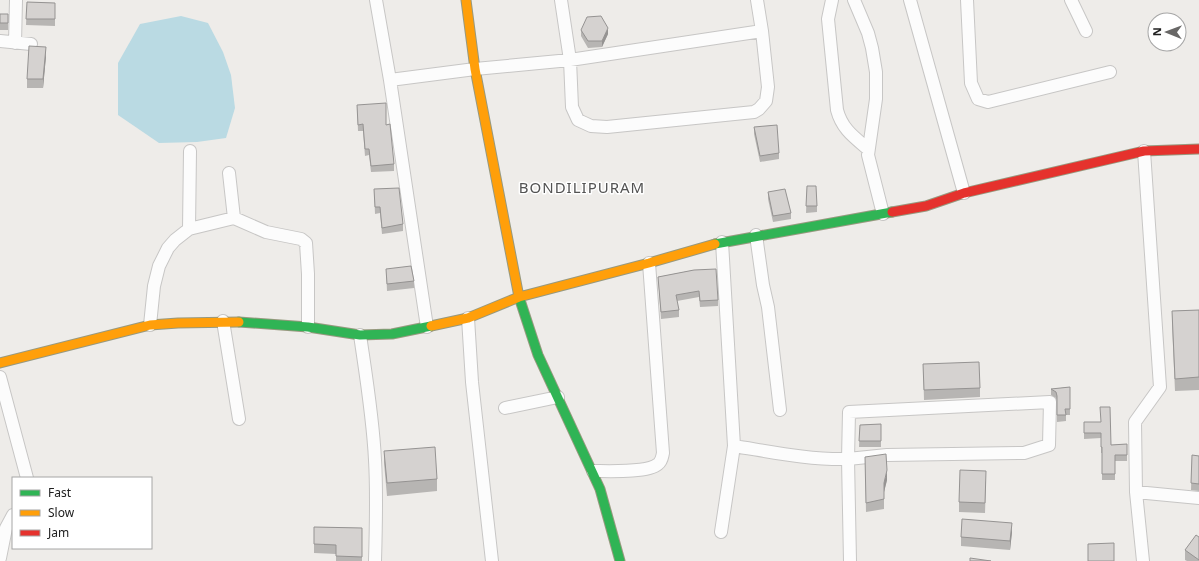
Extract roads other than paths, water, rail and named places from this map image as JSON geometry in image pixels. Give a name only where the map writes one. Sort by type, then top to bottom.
[{"type":"street","points":[[15,43],[16,0]]},
{"type":"street","points":[[376,0],[390,80],[427,327]]},
{"type":"street","points":[[466,0],[475,69],[519,297],[538,355],[600,489],[620,561]]},
{"type":"street","points":[[561,0],[570,60],[572,107],[578,120],[591,126],[606,127],[754,112],[759,109],[768,95],[768,87],[757,0]]},
{"type":"street","points":[[832,0],[828,19],[836,110],[844,128],[868,149]]},
{"type":"street","points":[[854,0],[868,33],[876,72],[876,99],[868,149],[869,164],[883,214]]},
{"type":"street","points":[[910,0],[964,193]]},
{"type":"street","points":[[967,0],[971,83],[978,99],[988,102],[1110,72]]},
{"type":"street","points":[[1071,0],[1086,31]]},
{"type":"street","points":[[390,80],[475,69],[570,60],[762,31]]},
{"type":"street","points":[[0,41],[31,44]]},
{"type":"street","points":[[0,363],[150,325],[223,322],[308,327],[360,335],[392,334],[468,318],[519,297],[722,242],[926,206],[964,193],[1144,151],[1199,149]]},
{"type":"street","points":[[189,229],[190,151]]},
{"type":"street","points":[[1143,561],[1136,492],[1135,422],[1160,387],[1144,151]]},
{"type":"street","points":[[229,173],[234,218]]},
{"type":"street","points":[[150,325],[154,286],[159,266],[168,248],[175,240],[189,229],[234,218],[266,232],[301,239],[306,243],[308,259],[308,327]]},
{"type":"street","points":[[756,235],[763,285],[768,307],[780,410]]},
{"type":"street","points":[[721,532],[734,446],[722,242]]},
{"type":"street","points":[[592,471],[632,471],[653,468],[662,460],[663,453],[649,263]]},
{"type":"street","points":[[468,318],[472,382],[492,561]]},
{"type":"street","points":[[223,322],[239,419]]},
{"type":"street","points":[[360,335],[371,413],[375,460],[375,561]]},
{"type":"street","points":[[0,377],[27,477]]},
{"type":"street","points":[[505,408],[558,397]]},
{"type":"street","points":[[734,446],[828,459],[848,459],[887,455],[1024,453],[1049,445],[1050,402],[849,412],[848,459],[850,561]]},
{"type":"street","points":[[1136,492],[1199,498]]},
{"type":"street","points":[[0,558],[6,528],[12,517]]},
{"type":"water","points":[[181,16],[208,23],[223,52],[231,75],[235,108],[226,138],[197,142],[159,143],[118,115],[118,63],[140,24]]},
{"type":"district","name":"BONDILIPURAM","points":[[582,187]]}]
